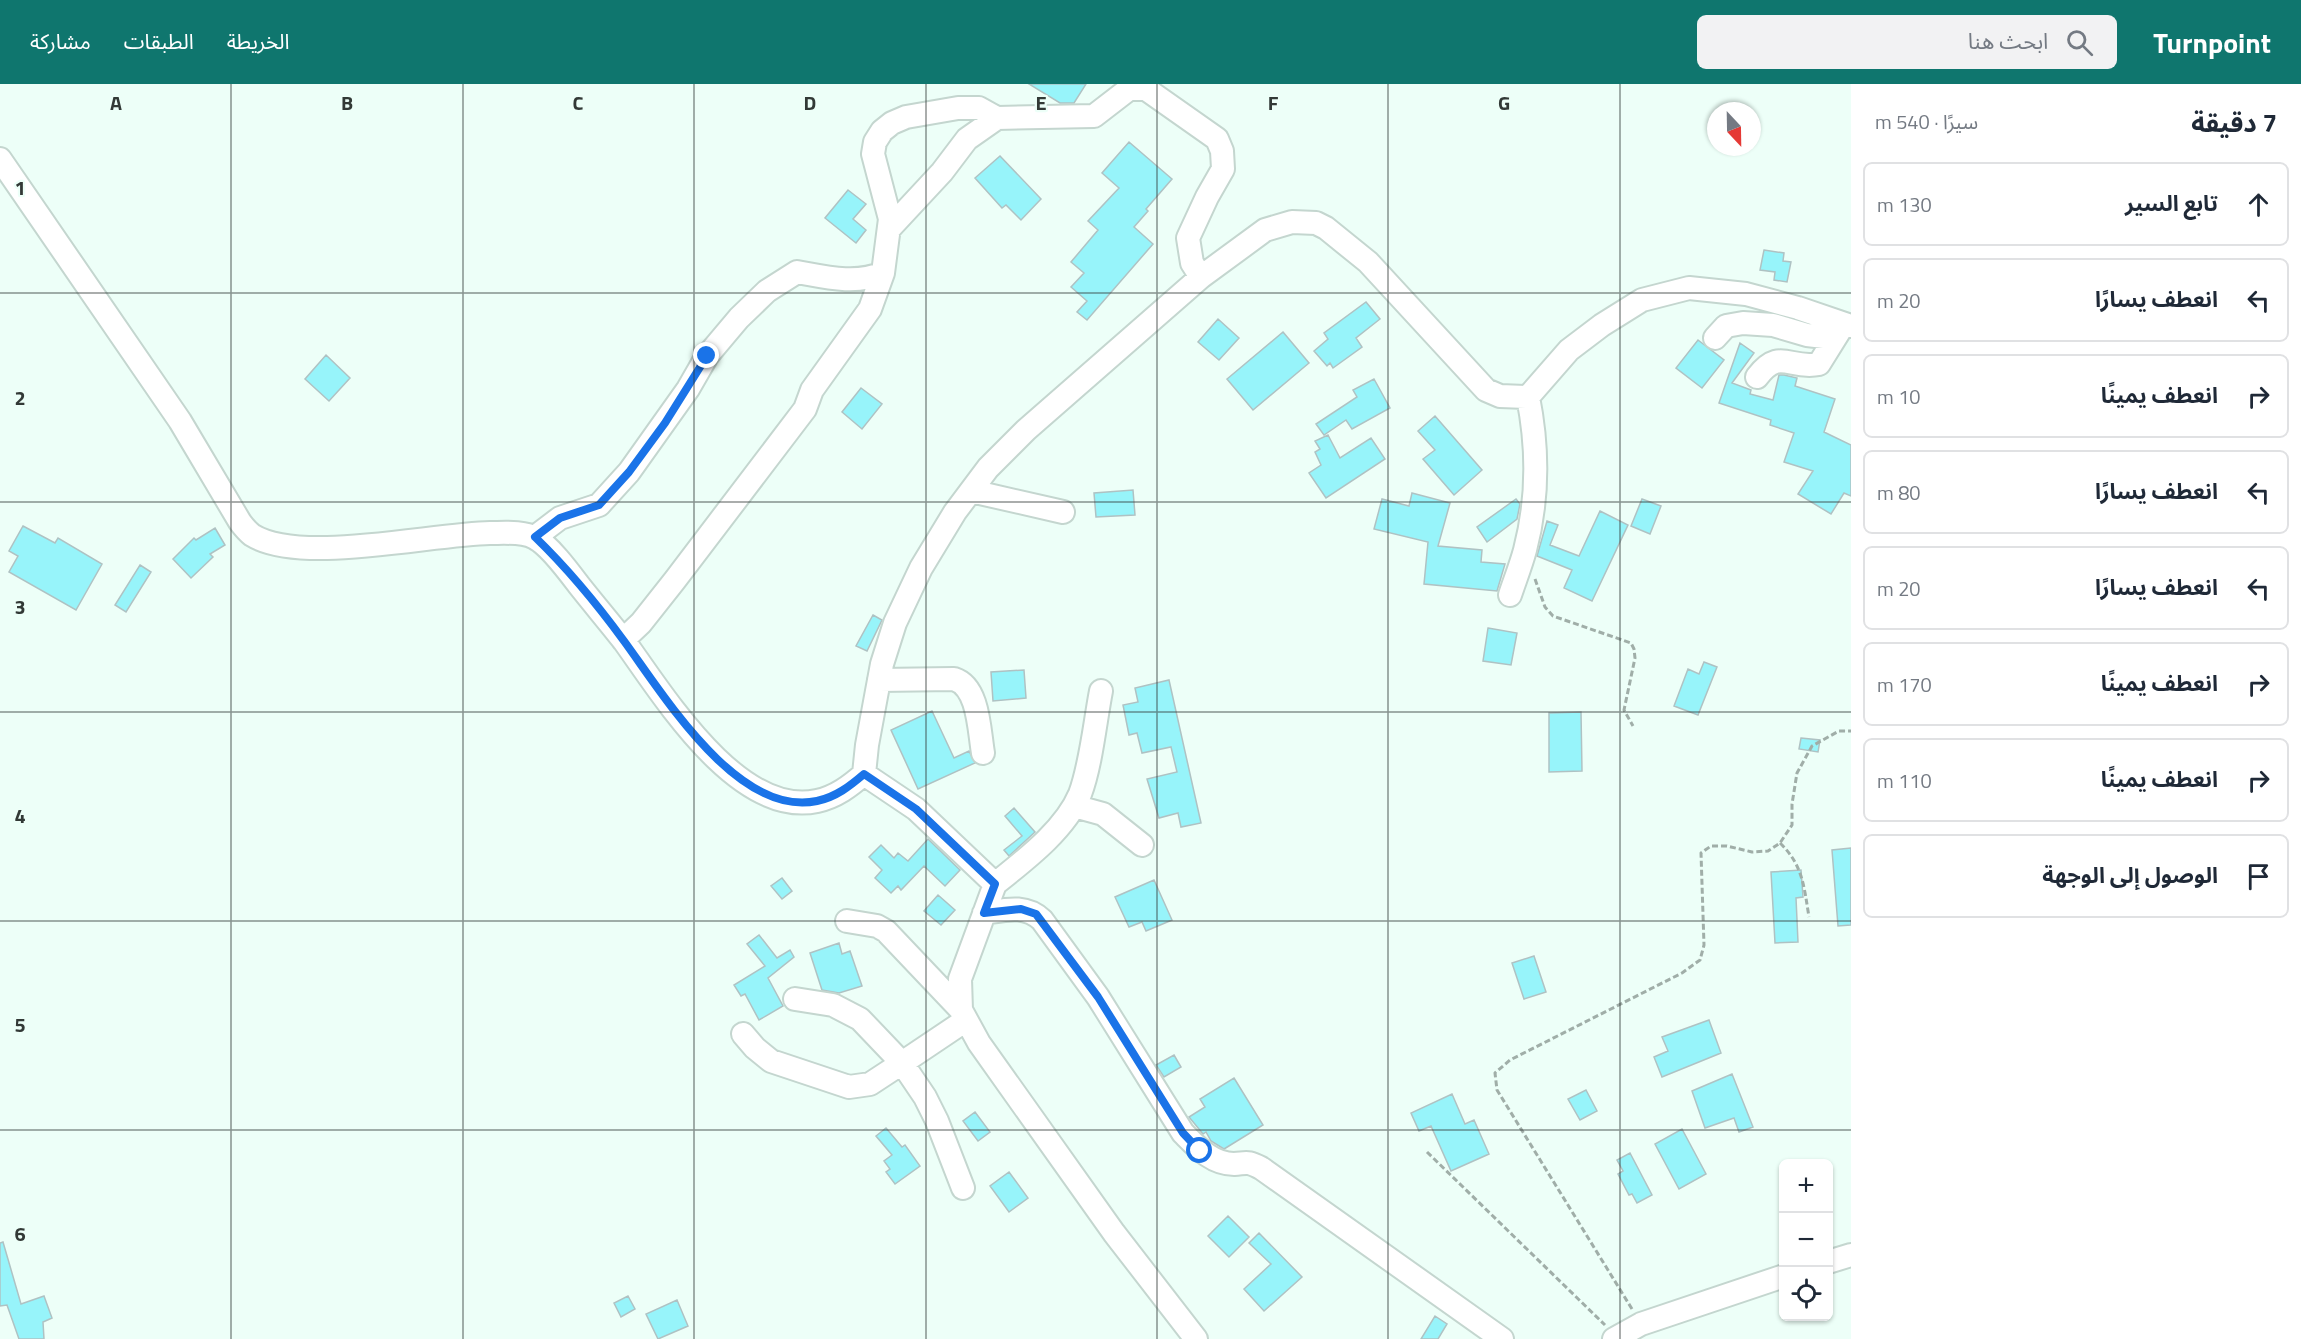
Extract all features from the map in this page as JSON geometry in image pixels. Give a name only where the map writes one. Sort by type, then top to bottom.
[{"type":"street","points":[[623,640],[641,623],[675,580],[805,409],[812,390],[870,309],[883,273],[889,229],[888,210],[873,154],[875,142],[882,131],[892,123],[906,117],[958,108],[979,108],[997,118],[1094,116],[1129,89],[1146,89],[1217,140],[1222,151],[1223,169],[1206,197],[1188,238],[1192,263],[1201,277]]},
{"type":"street","points":[[889,229],[942,172],[967,139],[997,118]]},
{"type":"street","points":[[0,159],[180,421],[240,522],[251,535],[272,544],[298,548],[393,542],[468,533],[510,533],[535,537],[561,562],[623,640],[658,692],[692,735],[735,774],[760,792],[789,801],[816,801],[843,792],[864,774],[882,663],[895,623],[921,568],[955,513],[988,468],[1026,430],[1201,277],[1265,230],[1292,222],[1316,223],[1326,228],[1368,262],[1486,390],[1500,396],[1528,397]]},
{"type":"street","points":[[535,537],[560,518],[599,505],[629,472],[665,423],[707,356],[739,318],[768,291],[797,272],[849,280],[867,279],[883,273]]},
{"type":"street","points":[[1528,397],[1569,350],[1602,325],[1642,300],[1689,288],[1746,294],[1843,329]]},
{"type":"street","points":[[1715,338],[1726,326],[1743,323],[1773,326],[1807,335],[1843,329]]},
{"type":"street","points":[[1757,377],[1767,364],[1775,361],[1809,366],[1819,364],[1843,329]]},
{"type":"street","points":[[1510,595],[1525,551],[1534,503],[1535,431],[1528,397]]},
{"type":"street","points":[[971,491],[1064,512]]},
{"type":"street","points":[[879,680],[954,679],[963,681],[973,696],[983,753]]},
{"type":"street","points":[[963,1015],[960,979],[995,884],[1037,850],[1074,806],[1084,782],[1101,691]]},
{"type":"street","points":[[864,774],[916,809],[995,884]]},
{"type":"street","points":[[1074,806],[1103,814],[1142,844]]},
{"type":"street","points":[[984,913],[1021,909],[1036,914],[1042,920],[1098,997],[1183,1133],[1200,1151],[1218,1161],[1234,1164],[1246,1161],[1261,1167],[1502,1339]]},
{"type":"street","points":[[848,921],[877,926],[886,931],[963,1015],[979,1043],[1114,1233],[1196,1339]]},
{"type":"street","points":[[795,999],[833,1005],[860,1019],[902,1063],[925,1097],[937,1121],[963,1188]]},
{"type":"street","points":[[743,1034],[771,1061],[849,1087],[870,1084],[902,1063],[963,1015]]},
{"type":"street","points":[[1833,1260],[1851,1255]]},
{"type":"street","points":[[1616,1338],[1641,1324],[1779,1278]]},
{"type":"path","points":[[1525,551],[1545,607],[1553,616],[1631,643],[1635,658],[1624,710],[1633,726]]},
{"type":"path","points":[[1641,1324],[1497,1090],[1495,1073],[1510,1060],[1682,973],[1700,960],[1704,945],[1701,854],[1711,846],[1727,846],[1752,852],[1768,850],[1780,843],[1792,825],[1792,804],[1797,773],[1812,746],[1839,731],[1851,731]]},
{"type":"path","points":[[1780,843],[1795,860],[1802,876],[1809,917]]},
{"type":"path","points":[[1427,1152],[1616,1338]]},
{"type":"building","points":[[1029,84],[1086,84],[1074,103],[1060,103]]},
{"type":"building","points":[[1129,142],[1172,179],[1134,227],[1153,244],[1087,320],[1077,312],[1087,301],[1071,287],[1084,273],[1071,262],[1098,230],[1088,221],[1119,188],[1102,173]]},
{"type":"building","points":[[1000,156],[1041,199],[1021,220],[1006,205],[1002,208],[975,178]]},
{"type":"building","points":[[848,190],[866,204],[853,219],[866,230],[856,243],[825,218]]},
{"type":"building","points":[[1764,250],[1784,253],[1783,261],[1791,262],[1787,282],[1774,280],[1775,272],[1760,270]]},
{"type":"building","points":[[1366,302],[1380,319],[1356,338],[1362,347],[1333,368],[1330,363],[1327,366],[1314,351],[1328,339],[1324,333]]},
{"type":"building","points":[[1218,319],[1239,338],[1219,360],[1198,342]]},
{"type":"building","points":[[1283,332],[1309,363],[1253,410],[1227,379]]},
{"type":"building","points":[[1698,340],[1724,360],[1702,388],[1676,368]]},
{"type":"building","points":[[1740,343],[1754,353],[1732,383],[1751,390],[1750,394],[1773,400],[1779,375],[1784,375],[1797,378],[1795,386],[1835,399],[1824,432],[1851,445],[1851,496],[1844,493],[1831,514],[1798,494],[1813,471],[1784,462],[1794,433],[1770,425],[1771,420],[1719,403]]},
{"type":"building","points":[[326,355],[350,378],[329,401],[305,379]]},
{"type":"building","points":[[1374,379],[1390,408],[1352,429],[1346,420],[1324,435],[1316,424],[1357,397],[1353,390]]},
{"type":"building","points":[[861,388],[882,404],[862,429],[842,412]]},
{"type":"building","points":[[1435,416],[1482,470],[1454,495],[1423,459],[1435,450],[1418,431]]},
{"type":"building","points":[[1328,435],[1340,458],[1371,438],[1385,459],[1326,498],[1309,473],[1321,465],[1315,452],[1320,449],[1315,441]]},
{"type":"building","points":[[1133,490],[1135,515],[1096,517],[1094,493]]},
{"type":"building","points":[[1412,493],[1450,503],[1438,546],[1482,550],[1481,562],[1505,564],[1497,591],[1424,584],[1428,542],[1374,529],[1382,499],[1409,506]]},
{"type":"building","points":[[1516,499],[1520,504],[1517,519],[1487,542],[1477,527]]},
{"type":"building","points":[[1642,499],[1661,506],[1650,534],[1631,526]]},
{"type":"building","points":[[1600,511],[1628,525],[1592,601],[1564,588],[1572,570],[1537,556],[1547,521],[1558,525],[1550,545],[1579,556]]},
{"type":"building","points":[[23,526],[55,543],[58,538],[102,564],[76,610],[9,572],[18,556],[9,551]]},
{"type":"building","points":[[215,528],[225,545],[210,554],[213,557],[191,578],[173,559],[194,538],[196,540]]},
{"type":"building","points":[[140,565],[151,572],[126,612],[115,605]]},
{"type":"building","points":[[873,615],[882,620],[867,651],[856,646]]},
{"type":"building","points":[[1488,628],[1517,633],[1511,665],[1483,661]]},
{"type":"building","points":[[1704,662],[1717,667],[1698,715],[1674,706],[1688,669],[1699,674]]},
{"type":"building","points":[[1024,670],[1026,698],[993,701],[991,672]]},
{"type":"building","points":[[1169,680],[1201,823],[1181,827],[1178,813],[1159,818],[1147,779],[1177,772],[1171,747],[1142,753],[1137,733],[1129,735],[1123,705],[1138,702],[1135,688]]},
{"type":"building","points":[[932,711],[954,758],[969,751],[975,763],[918,789],[891,730]]},
{"type":"building","points":[[1581,712],[1582,771],[1549,772],[1549,713]]},
{"type":"building","points":[[1801,738],[1820,740],[1818,752],[1799,749]]},
{"type":"building","points":[[1014,808],[1035,832],[1009,856],[1004,850],[1022,836],[1005,816]]},
{"type":"building","points":[[928,839],[960,870],[945,886],[924,866],[901,890],[898,886],[891,893],[875,878],[882,870],[869,857],[881,845],[894,858],[898,853],[908,861]]},
{"type":"building","points":[[1851,848],[1851,925],[1838,926],[1832,850]]},
{"type":"building","points":[[1801,870],[1803,897],[1796,898],[1798,942],[1775,943],[1771,872]]},
{"type":"building","points":[[782,878],[792,891],[782,899],[771,886]]},
{"type":"building","points":[[1154,880],[1172,920],[1146,931],[1142,922],[1129,927],[1115,897]]},
{"type":"building","points":[[938,895],[955,910],[941,925],[924,911]]},
{"type":"building","points":[[759,935],[777,958],[790,950],[794,957],[768,978],[783,1006],[759,1020],[745,994],[741,996],[734,985],[765,966],[747,944]]},
{"type":"building","points":[[839,943],[842,954],[850,951],[862,986],[839,993],[822,990],[810,953]]},
{"type":"building","points":[[1534,956],[1546,992],[1524,999],[1512,963]]},
{"type":"building","points":[[1709,1020],[1721,1053],[1662,1077],[1654,1057],[1668,1051],[1662,1037]]},
{"type":"building","points":[[1174,1055],[1181,1067],[1164,1077],[1156,1065]]},
{"type":"building","points":[[1732,1074],[1753,1127],[1739,1132],[1734,1118],[1705,1128],[1692,1091]]},
{"type":"building","points":[[1234,1078],[1263,1125],[1224,1149],[1211,1141],[1206,1132],[1203,1134],[1189,1117],[1205,1107],[1200,1099]]},
{"type":"building","points":[[1586,1090],[1597,1111],[1580,1120],[1568,1099]]},
{"type":"building","points":[[1452,1094],[1465,1124],[1474,1120],[1489,1154],[1451,1171],[1431,1126],[1419,1131],[1411,1113]]},
{"type":"building","points":[[975,1112],[990,1132],[978,1141],[963,1121]]},
{"type":"building","points":[[886,1128],[902,1147],[905,1145],[920,1166],[895,1184],[886,1172],[890,1169],[884,1161],[892,1155],[876,1136]]},
{"type":"building","points":[[1682,1129],[1706,1174],[1679,1189],[1655,1144]]},
{"type":"building","points":[[1630,1153],[1652,1195],[1637,1203],[1632,1194],[1629,1195],[1618,1174],[1623,1171],[1617,1160]]},
{"type":"building","points":[[1009,1172],[1028,1198],[1009,1212],[990,1186]]},
{"type":"building","points":[[1228,1216],[1249,1237],[1229,1257],[1208,1236]]},
{"type":"building","points":[[1259,1233],[1302,1277],[1264,1311],[1244,1289],[1271,1264],[1249,1243]]},
{"type":"building","points":[[3,1242],[21,1304],[44,1296],[52,1318],[43,1322],[44,1339],[19,1339],[7,1305],[0,1306],[0,1243]]},
{"type":"building","points":[[628,1296],[635,1309],[621,1317],[614,1303]]},
{"type":"building","points":[[677,1300],[688,1326],[658,1339],[646,1314]]},
{"type":"building","points":[[1435,1316],[1447,1324],[1438,1339],[1421,1339]]},
{"type":"route","points":[[707,356],[665,423],[629,472],[599,505],[560,518],[535,537],[561,562],[623,640],[658,692],[692,735],[735,774],[760,792],[789,801],[816,801],[843,792],[864,774],[916,809],[995,884],[984,913],[1021,909],[1036,914],[1098,997],[1183,1133],[1200,1151]]}]
